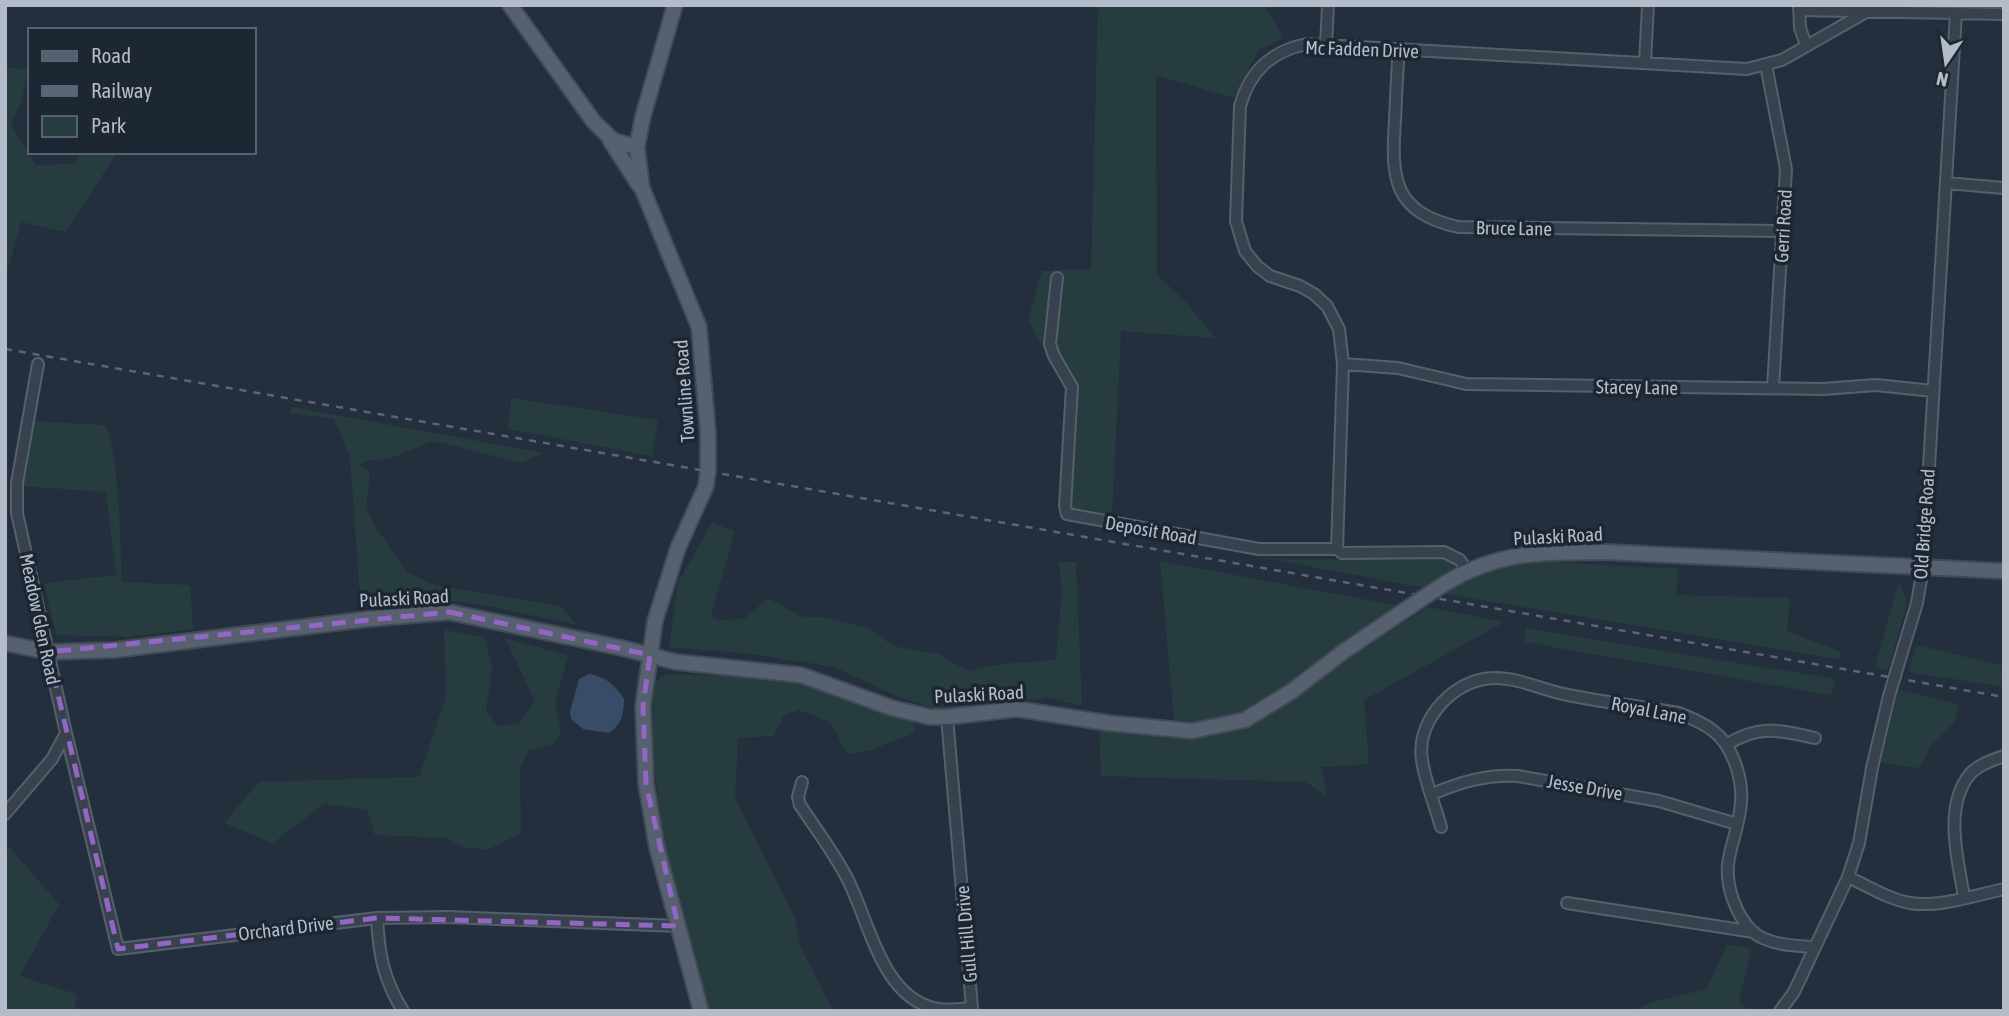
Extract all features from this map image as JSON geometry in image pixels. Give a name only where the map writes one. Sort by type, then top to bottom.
[{"type":"main road","points":[[510,5],[581,105],[608,136],[642,188]]},
{"type":"main road","name":"Townline Road","points":[[676,5],[643,116],[637,147],[642,188],[699,327],[708,433],[706,486],[678,548],[655,621],[643,706],[646,784],[657,848],[701,1011]]},
{"type":"main road","points":[[608,136],[621,144],[637,147]]},
{"type":"main road","name":"Pulaski Road","points":[[5,643],[48,652],[115,650],[368,619],[449,612],[676,662],[801,675],[892,708],[930,717],[1017,709],[1108,723],[1192,731],[1245,720],[1292,691],[1343,652],[1444,584],[1466,571],[1505,557],[1541,553],[1605,552],[2004,571]]},
{"type":"street","points":[[1326,45],[1328,5]]},
{"type":"street","points":[[1645,63],[1648,5]]},
{"type":"street","points":[[1806,45],[1800,28],[1799,8],[2004,14]]},
{"type":"street","name":"Mc Fadden Drive","points":[[1337,549],[1343,364],[1339,329],[1327,306],[1314,294],[1300,286],[1270,276],[1257,266],[1245,251],[1236,221],[1238,129],[1245,89],[1256,71],[1271,57],[1289,48],[1307,44],[1747,69],[1782,60],[1868,11]]},
{"type":"street","name":"Old Bridge Road","points":[[1780,1011],[1794,992],[1848,877],[1860,843],[1872,768],[1889,696],[1917,603],[1923,568],[1956,13]]},
{"type":"street","name":"Bruce Lane","points":[[1398,50],[1394,174],[1406,199],[1429,218],[1458,227],[1783,231]]},
{"type":"street","name":"Gerri Road","points":[[1766,65],[1786,169],[1773,388]]},
{"type":"street","points":[[1946,183],[2004,188]]},
{"type":"street","name":"Deposit Road","points":[[1057,278],[1050,344],[1072,387],[1065,506],[1067,514],[1259,549],[1337,549],[1342,553],[1444,552],[1460,560],[1466,571]]},
{"type":"street","name":"Meadow Glen Road","points":[[38,364],[17,483],[17,513],[65,733]]},
{"type":"street","name":"Stacey Lane","points":[[1343,364],[1398,368],[1466,384],[1823,389],[1876,386],[1933,391]]},
{"type":"street","name":"Royal Lane","points":[[1441,827],[1421,758],[1424,738],[1431,718],[1444,698],[1463,685],[1485,678],[1513,680],[1566,695],[1679,713],[1714,731],[1726,745],[1735,764],[1741,784],[1741,802],[1727,878],[1733,903],[1754,932]]},
{"type":"street","name":"Gull Hill Drive","points":[[802,782],[800,805],[848,879],[885,966],[896,985],[915,999],[934,1008],[972,1008],[947,717]]},
{"type":"street","points":[[1726,745],[1746,734],[1767,730],[1815,738]]},
{"type":"street","points":[[5,814],[52,759],[65,733]]},
{"type":"street","name":"Orchard Drive","points":[[65,733],[118,949],[377,918],[449,917],[678,926]]},
{"type":"street","points":[[1964,897],[1955,827],[1961,788],[1971,772],[2004,756]]},
{"type":"street","name":"Jesse Drive","points":[[1432,794],[1474,779],[1495,775],[1518,776],[1659,801],[1737,824]]},
{"type":"street","points":[[1848,877],[1888,897],[1911,904],[1931,904],[2004,889]]},
{"type":"street","points":[[1567,903],[1754,932],[1785,944],[1815,947]]},
{"type":"street","points":[[377,918],[381,963],[386,980],[402,1011]]},
{"type":"highlighted area","points":[[449,612],[650,655],[643,706],[646,784],[678,926],[377,918],[118,949],[48,652]]},
{"type":"green space","points":[[1098,5],[1265,5],[1283,38],[1259,50],[1234,98],[1156,75],[1157,275],[1184,300],[1215,338],[1121,331],[1112,516],[1060,509],[1067,390],[1028,320],[1042,271],[1091,269]]},
{"type":"green space","points":[[5,68],[28,69],[22,100],[11,124],[36,165],[75,164],[80,154],[116,154],[66,232],[21,222],[5,280]]},
{"type":"green space","points":[[511,398],[658,420],[652,456],[508,429]]},
{"type":"green space","points":[[291,407],[544,453],[520,463],[444,443],[430,442],[389,459],[368,460],[360,465],[370,473],[366,508],[374,525],[408,573],[435,585],[560,606],[576,624],[454,601],[418,601],[361,609],[350,457],[334,419],[291,413]]},
{"type":"green space","points":[[29,421],[104,425],[109,436],[116,475],[122,582],[190,585],[193,629],[128,637],[56,635],[44,583],[116,575],[106,492],[22,486]]},
{"type":"green space","points":[[712,523],[735,531],[711,615],[716,620],[744,619],[768,598],[803,617],[824,617],[870,629],[893,646],[938,654],[968,671],[1001,664],[1056,660],[1062,592],[1059,562],[1076,562],[1082,706],[1048,698],[937,709],[901,698],[834,667],[753,654],[669,647],[678,582]]},
{"type":"green space","points":[[1257,557],[1296,560],[1467,557],[1468,565],[1427,588]]},
{"type":"green space","points":[[1160,561],[1400,606],[1272,698],[1234,716],[1208,722],[1174,720]]},
{"type":"green space","points":[[1536,561],[1678,569],[1676,595],[1790,598],[1787,631],[1841,652],[1840,659],[1444,594],[1496,566]]},
{"type":"green space","points":[[1899,581],[1907,603],[1888,670],[1875,667]]},
{"type":"green space","points":[[1428,607],[1504,622],[1364,700],[1369,764],[1321,767],[1327,797],[1306,782],[1101,776],[1099,728],[1194,739],[1249,724]]},
{"type":"green space","points":[[1526,628],[1835,679],[1831,695],[1524,642]]},
{"type":"green space","points":[[444,630],[485,637],[492,668],[486,711],[498,726],[518,724],[535,701],[505,638],[568,656],[555,703],[561,731],[554,744],[528,751],[520,769],[521,833],[488,850],[463,847],[447,838],[375,835],[367,810],[324,804],[273,843],[224,823],[259,782],[419,777],[446,696]]},
{"type":"green space","points":[[1916,645],[2004,666],[2004,687],[1908,672]]},
{"type":"green space","points":[[665,674],[782,678],[915,721],[914,733],[871,750],[847,754],[830,722],[799,710],[784,715],[774,736],[738,738],[735,798],[794,916],[800,946],[833,1011],[702,1011],[663,848],[652,742],[654,684]]},
{"type":"green space","points":[[1898,689],[1958,704],[1955,721],[1932,744],[1919,768],[1881,763]]},
{"type":"green space","points":[[9,847],[59,904],[20,976],[76,994],[75,1011],[5,1011],[5,852]]},
{"type":"green space","points":[[1727,944],[1751,949],[1739,1003],[1752,1011],[1632,1011],[1653,1002],[1707,989]]},
{"type":"water","points":[[589,674],[610,682],[624,699],[621,719],[609,733],[583,729],[571,719],[570,712],[579,679]]},
{"type":"railway","points":[[5,349],[2004,697]]}]
